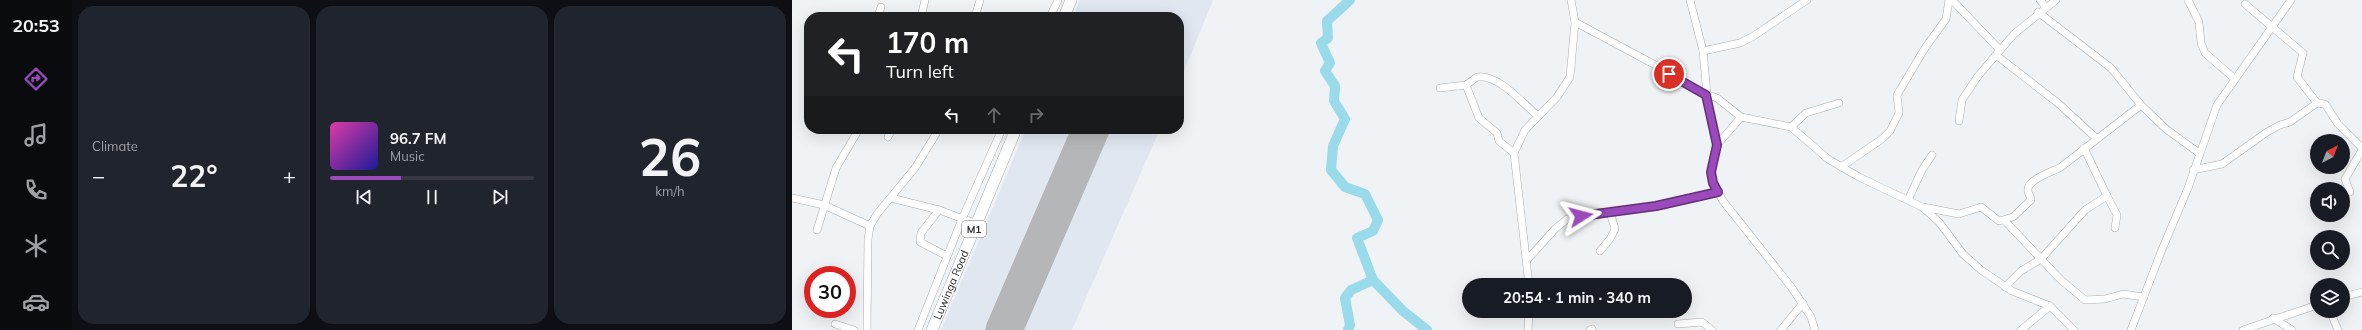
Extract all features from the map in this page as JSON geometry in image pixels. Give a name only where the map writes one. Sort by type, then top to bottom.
[{"type":"highway","points":[[1066,12],[1071,0]]},
{"type":"highway","name":"Luwinga Road","points":[[932,330],[1014,134]]},
{"type":"street","points":[[922,12],[925,0]]},
{"type":"street","points":[[976,12],[980,0]]},
{"type":"street","points":[[1052,12],[1058,0]]},
{"type":"street","points":[[1528,278],[1519,210],[1514,153],[1525,130],[1557,97],[1570,77],[1575,22],[1570,0]]},
{"type":"street","points":[[1690,0],[1703,51],[1706,95],[1717,145],[1711,172],[1713,183],[1718,192],[1803,303],[1815,330]]},
{"type":"street","points":[[1703,51],[1740,43],[1752,37],[1807,0]]},
{"type":"street","points":[[1951,0],[1998,53],[2038,86],[2096,138]]},
{"type":"street","points":[[1841,167],[1882,139],[1890,131],[1899,113],[1897,95],[1925,48],[1946,19],[1951,0]]},
{"type":"street","points":[[2040,0],[2046,7]]},
{"type":"street","points":[[1959,120],[1961,106],[1966,92],[2014,34],[2038,12],[2056,0]]},
{"type":"street","points":[[2188,0],[2199,22],[2200,39],[2205,53],[2235,79]]},
{"type":"street","points":[[2131,330],[2188,188],[2193,170],[2218,105],[2291,0]]},
{"type":"street","points":[[2246,4],[2303,53],[2296,77],[2317,103]]},
{"type":"street","points":[[880,12],[881,7]]},
{"type":"street","points":[[2038,12],[2111,68],[2141,105],[2166,128],[2200,153]]},
{"type":"street","points":[[1575,22],[1706,95],[1717,98],[1741,117],[1791,127],[1828,159],[1841,167],[1922,207],[1939,222],[1963,254],[2006,287],[2050,306],[2074,330]]},
{"type":"street","points":[[1440,88],[1466,86],[1477,77],[1489,77],[1501,84],[1538,116]]},
{"type":"street","points":[[1466,86],[1479,118],[1497,133],[1499,141],[1514,153]]},
{"type":"street","points":[[1791,127],[1806,113],[1839,102]]},
{"type":"street","points":[[2193,170],[2222,164],[2267,132],[2280,125],[2290,122],[2317,103],[2325,104],[2338,124],[2362,149],[2345,179],[2346,182]]},
{"type":"street","points":[[2005,220],[2020,212],[2030,203],[2031,197],[2028,189],[2030,186],[2047,172],[2061,167],[2096,138],[2141,105]]},
{"type":"street","points":[[1717,145],[1741,117]]},
{"type":"street","points":[[817,230],[836,168],[856,134]]},
{"type":"street","points":[[867,330],[868,239],[870,226],[915,168],[936,134]]},
{"type":"street","points":[[918,330],[962,219],[1000,134]]},
{"type":"street","points":[[2084,148],[2117,215],[2115,228]]},
{"type":"street","points":[[1908,200],[1922,170],[1932,155]]},
{"type":"street","points":[[1527,260],[1555,229],[1567,219],[1656,206],[1718,192]]},
{"type":"street","points":[[2006,287],[2020,271],[2041,259],[2079,215],[2107,196]]},
{"type":"street","points":[[792,198],[824,205],[870,226]]},
{"type":"street","points":[[891,198],[939,210],[976,224]]},
{"type":"street","points":[[1922,207],[1959,214],[1981,207],[1994,218],[2005,220],[2068,286],[2085,300],[2105,299],[2123,294],[2144,297]]},
{"type":"street","points":[[939,210],[921,234],[920,242],[947,256]]},
{"type":"street","points":[[1600,251],[1610,239],[1615,229],[1610,212]]},
{"type":"street","points":[[2350,295],[2362,292]]},
{"type":"street","points":[[1781,330],[1803,303]]},
{"type":"street","points":[[2021,330],[2050,306]]},
{"type":"street","points":[[2243,330],[2274,318],[2310,307]]},
{"type":"street","points":[[1530,318],[1531,329]]},
{"type":"street","points":[[2274,318],[2292,330]]},
{"type":"street","points":[[2333,318],[2338,330]]},
{"type":"street","points":[[1678,324],[1702,322],[1712,330]]},
{"type":"street","points":[[835,324],[854,330]]},
{"type":"shaded area","points":[[1080,0],[1213,0],[1184,71],[1184,12],[1075,12]]},
{"type":"shaded area","points":[[1024,134],[1158,134],[1072,330],[941,330]]},
{"type":"waterway","points":[[1348,330],[1350,325],[1345,298],[1351,290],[1373,280],[1357,238],[1373,231],[1378,220],[1365,194],[1345,187],[1331,170],[1333,146],[1345,119],[1334,101],[1335,86],[1325,71],[1330,63],[1321,43],[1328,38],[1327,21],[1350,0]]},
{"type":"waterway","points":[[1373,280],[1403,311],[1427,330]]},
{"type":"runway","points":[[1004,330],[1089,134]]},
{"type":"route","points":[[1581,216],[1646,208],[1718,192],[1713,183],[1711,172],[1712,161],[1717,145],[1711,125],[1706,95],[1669,74]]}]
